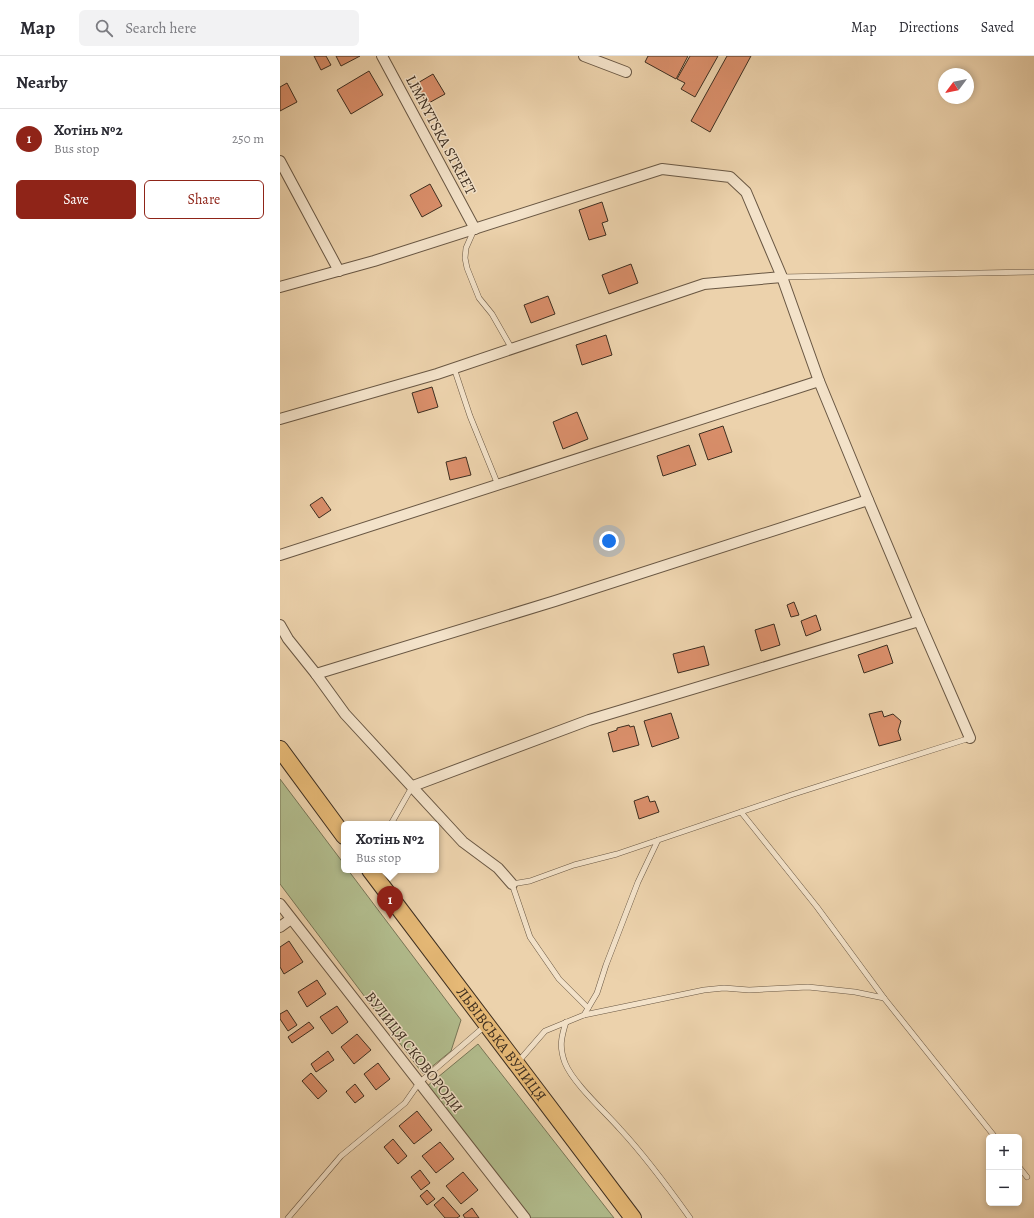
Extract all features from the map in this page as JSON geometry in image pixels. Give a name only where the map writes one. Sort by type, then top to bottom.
[{"type":"main road","points":[[280,749],[341,832]]},
{"type":"main road","name":"ЛЬВІВСЬКА ВУЛИЦЯ","points":[[372,873],[488,1024],[633,1218]]},
{"type":"street","name":"LIMNYTSKA STREET","points":[[382,56],[475,229]]},
{"type":"street","points":[[584,56],[626,72]]},
{"type":"street","points":[[280,161],[339,271]]},
{"type":"street","points":[[280,287],[374,262],[662,169],[730,177],[746,192],[782,277],[819,381],[919,621],[970,738]]},
{"type":"street","points":[[280,419],[454,368],[704,284],[782,277]]},
{"type":"street","points":[[280,555],[819,381]]},
{"type":"street","points":[[316,674],[555,601],[868,500]]},
{"type":"street","points":[[413,786],[589,720],[919,621]]},
{"type":"street","points":[[280,625],[288,639],[345,714],[463,842],[498,868],[512,884]]},
{"type":"street","name":"ВУЛИЦЯ СКОВОРОДИ","points":[[280,904],[525,1218]]},
{"type":"street","points":[[280,927],[291,919]]},
{"type":"lane","points":[[475,229],[466,248],[465,258],[467,268],[479,298],[492,314],[512,349]]},
{"type":"lane","points":[[782,277],[1034,272]]},
{"type":"lane","points":[[454,368],[470,416],[498,485]]},
{"type":"lane","points":[[588,1008],[559,979],[530,937],[512,884],[530,881],[574,865],[617,854],[970,738]]},
{"type":"lane","points":[[393,821],[413,786]]},
{"type":"lane","points":[[741,812],[817,907],[884,998],[993,1134]]},
{"type":"lane","points":[[584,1015],[597,993],[606,965],[638,882],[658,840]]},
{"type":"lane","points":[[517,1063],[545,1031],[566,1022],[584,1015],[704,990],[724,988],[749,990],[808,986],[855,992],[884,998]]},
{"type":"lane","points":[[566,1022],[560,1039],[566,1064],[575,1078],[658,1175],[690,1218]]},
{"type":"lane","points":[[288,1218],[340,1156],[405,1103],[419,1083],[488,1024]]},
{"type":"lane","points":[[1021,1170],[1027,1177]]},
{"type":"green space","points":[[280,779],[341,860],[341,873],[350,873],[461,1020],[451,1051],[423,1074],[280,884]]},
{"type":"green space","points":[[478,1044],[614,1218],[527,1218],[426,1087]]},
{"type":"building","points":[[314,56],[326,56],[331,65],[321,70]]},
{"type":"building","points":[[336,56],[360,56],[341,66]]},
{"type":"building","points":[[648,56],[688,56],[676,79],[645,62]]},
{"type":"building","points":[[690,56],[718,56],[695,97],[681,89],[685,83],[677,79]]},
{"type":"building","points":[[727,56],[751,56],[710,132],[691,121]]},
{"type":"building","points":[[369,71],[383,95],[351,114],[337,90]]},
{"type":"building","points":[[433,74],[445,94],[427,104],[416,84]]},
{"type":"building","points":[[287,83],[297,102],[280,111],[280,87]]},
{"type":"building","points":[[430,184],[442,206],[422,217],[410,195]]},
{"type":"building","points":[[602,202],[608,221],[602,223],[606,235],[589,240],[579,210]]},
{"type":"building","points":[[631,264],[638,283],[609,294],[602,275]]},
{"type":"building","points":[[548,296],[555,314],[531,323],[524,305]]},
{"type":"building","points":[[606,335],[612,355],[582,365],[576,345]]},
{"type":"building","points":[[432,387],[438,407],[418,413],[412,393]]},
{"type":"building","points":[[577,412],[588,439],[563,449],[553,422]]},
{"type":"building","points":[[723,426],[732,452],[708,460],[699,434]]},
{"type":"building","points":[[689,445],[696,465],[663,476],[657,456]]},
{"type":"building","points":[[466,457],[471,475],[450,480],[446,462]]},
{"type":"building","points":[[322,497],[331,510],[319,518],[310,505]]},
{"type":"building","points":[[794,602],[799,615],[791,617],[787,605]]},
{"type":"building","points":[[816,615],[821,630],[806,636],[801,621]]},
{"type":"building","points":[[774,624],[780,645],[761,651],[755,630]]},
{"type":"building","points":[[887,645],[893,663],[864,673],[858,655]]},
{"type":"building","points":[[704,646],[709,665],[678,673],[673,654]]},
{"type":"building","points":[[882,711],[884,717],[893,714],[901,721],[898,731],[901,740],[879,746],[869,714]]},
{"type":"building","points":[[671,713],[679,738],[652,747],[644,721]]},
{"type":"building","points":[[629,725],[630,727],[634,726],[639,745],[613,752],[608,733],[617,730],[617,728]]},
{"type":"building","points":[[648,796],[650,802],[655,801],[659,812],[639,819],[634,801]]},
{"type":"building","points":[[289,941],[303,962],[284,974],[280,967],[280,947]]},
{"type":"building","points":[[317,980],[326,994],[307,1007],[298,992]]},
{"type":"building","points":[[337,1006],[348,1022],[332,1034],[320,1017]]},
{"type":"building","points":[[287,1010],[297,1025],[288,1031],[280,1019],[280,1014]]},
{"type":"building","points":[[309,1022],[314,1028],[292,1043],[288,1037]]},
{"type":"building","points":[[357,1034],[371,1050],[354,1064],[341,1047]]},
{"type":"building","points":[[328,1051],[334,1060],[316,1072],[311,1064]]},
{"type":"building","points":[[378,1063],[390,1079],[376,1090],[364,1074]]},
{"type":"building","points":[[311,1073],[327,1091],[318,1099],[302,1081]]},
{"type":"building","points":[[355,1084],[364,1096],[355,1103],[346,1092]]},
{"type":"building","points":[[417,1111],[432,1130],[414,1144],[399,1126]]},
{"type":"building","points":[[393,1139],[407,1156],[398,1164],[384,1147]]},
{"type":"building","points":[[440,1142],[454,1159],[436,1173],[422,1156]]},
{"type":"building","points":[[420,1170],[430,1183],[421,1190],[411,1177]]},
{"type":"building","points":[[463,1172],[478,1190],[461,1204],[446,1186]]},
{"type":"building","points":[[427,1190],[435,1199],[427,1205],[420,1196]]},
{"type":"building","points":[[443,1197],[460,1216],[457,1218],[445,1218],[434,1205]]},
{"type":"building","points":[[472,1208],[479,1218],[465,1218],[463,1215]]},
{"type":"place","name":"Хотінь №2","points":[[390,919]]}]
